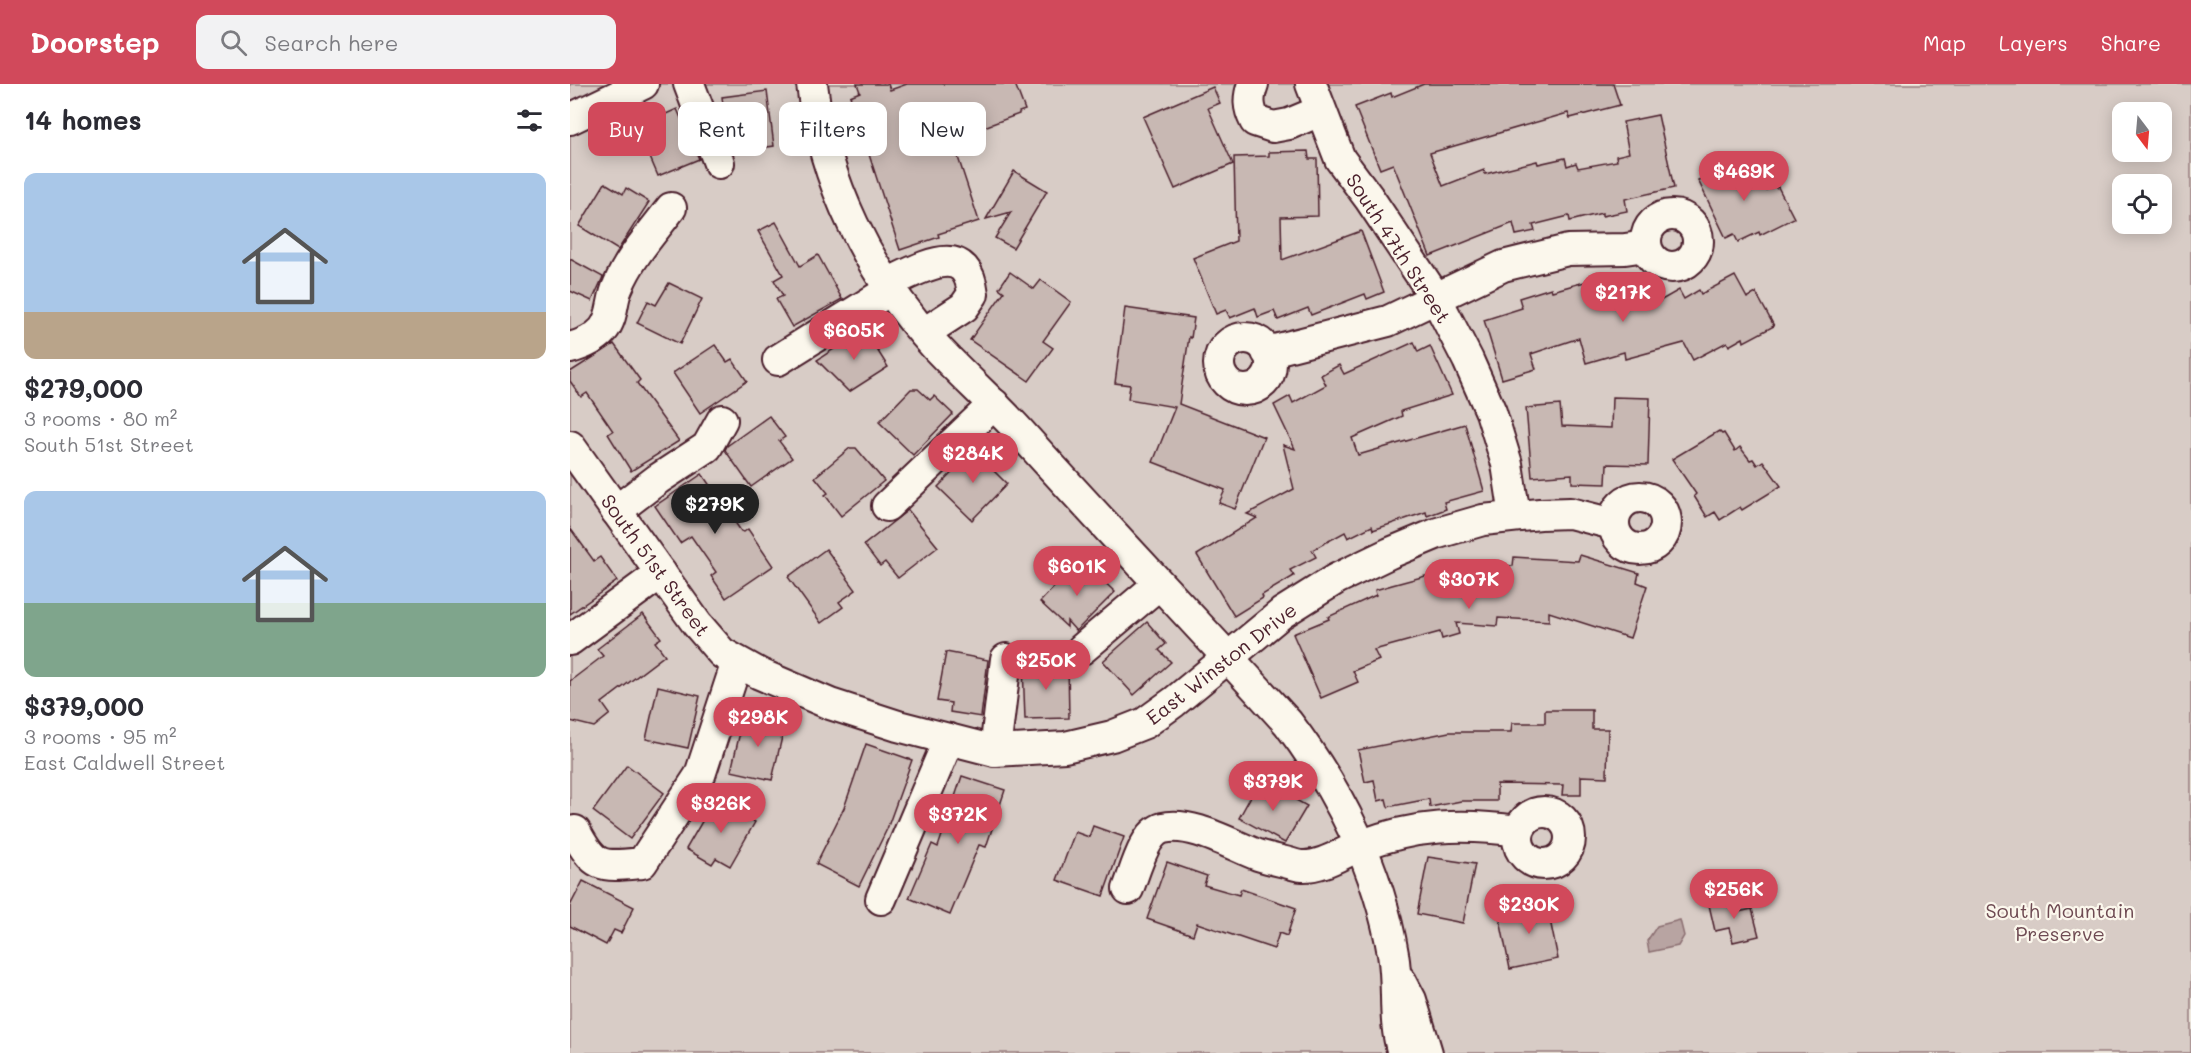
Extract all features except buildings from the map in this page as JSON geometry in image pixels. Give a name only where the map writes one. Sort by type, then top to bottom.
[{"type":"street","points":[[570,119],[643,84]]},
{"type":"street","points":[[690,84],[718,163]]},
{"type":"street","points":[[812,84],[823,141],[833,176],[850,219],[888,287],[924,333],[994,404],[1228,657],[1288,723],[1309,750],[1340,803],[1360,845],[1383,906],[1396,973],[1395,1003],[1398,1036],[1403,1053]]},
{"type":"street","points":[[1253,84],[1248,97],[1249,110],[1255,121],[1273,127],[1289,124],[1318,92]]},
{"type":"street","name":"South 47th Street","points":[[1318,92],[1340,159],[1436,298],[1468,360],[1491,411],[1507,464],[1515,516]]},
{"type":"street","points":[[570,348],[596,336],[605,327],[610,319],[616,288],[641,246],[671,208]]},
{"type":"street","points":[[1267,352],[1389,321],[1503,266],[1568,250],[1625,249],[1646,246]]},
{"type":"street","points":[[778,360],[888,287],[930,265],[948,260],[962,265],[971,277],[973,294],[964,306],[924,333]]},
{"type":"street","points":[[887,506],[994,404]]},
{"type":"street","points":[[616,511],[658,479],[707,447],[722,420]]},
{"type":"street","name":"South 51st Street","points":[[570,447],[697,624],[729,657]]},
{"type":"street","name":"East Winston Drive","points":[[729,657],[760,674],[830,704],[898,726],[995,751],[1065,747],[1112,736],[1145,723],[1282,613],[1336,579],[1438,533],[1472,523],[1515,516],[1570,513],[1613,524]]},
{"type":"street","points":[[570,640],[661,573]]},
{"type":"street","points":[[1082,649],[1159,584]]},
{"type":"street","points":[[575,831],[588,854],[608,866],[642,863],[700,775],[729,657]]},
{"type":"street","points":[[995,751],[1006,659]]},
{"type":"street","points":[[881,900],[949,739]]},
{"type":"street","points":[[1128,889],[1150,836],[1161,828],[1177,826],[1195,829],[1261,856],[1303,866],[1329,861],[1360,845],[1438,827],[1480,826],[1518,831]]},
{"type":"street","points":[[1396,973],[1411,999],[1427,1053]]},
{"type":"green space","name":"South Mountain Preserve","points":[[570,84],[2191,84],[2191,1053],[570,1053]]},
{"type":"shaded area","points":[[1680,920],[1684,936],[1678,946],[1649,952],[1647,941],[1657,926]]}]
